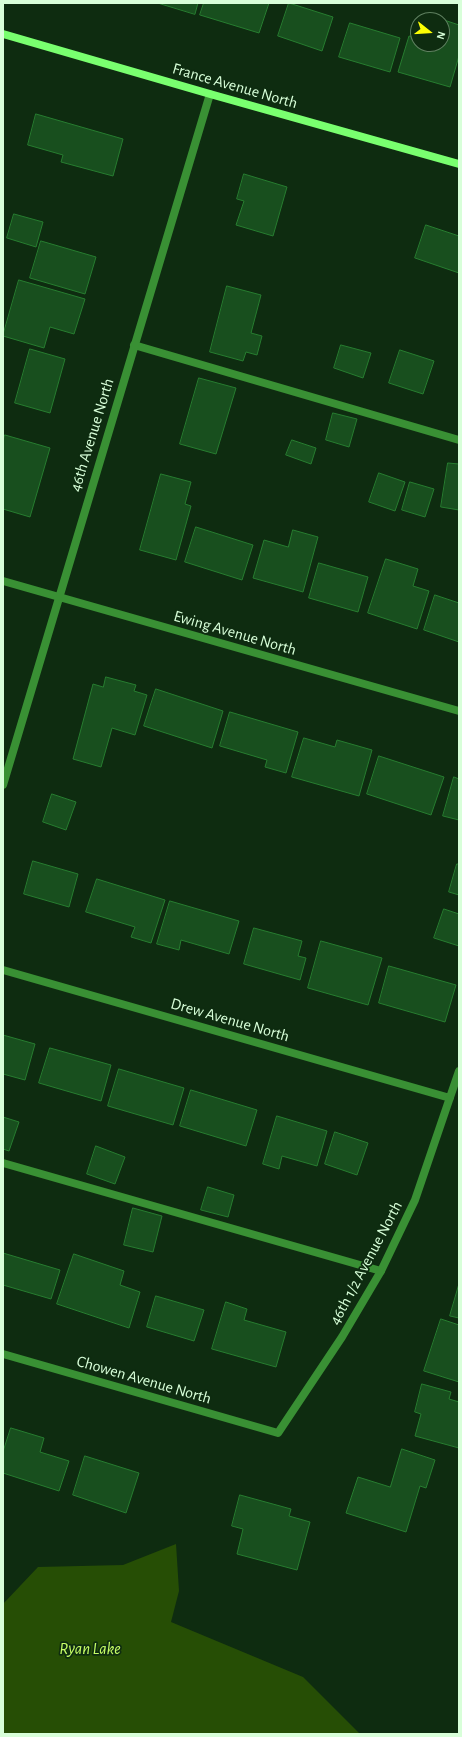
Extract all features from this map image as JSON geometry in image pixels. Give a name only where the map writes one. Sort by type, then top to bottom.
[{"type":"street","name":"France Avenue North","points":[[3,34],[459,164]]},
{"type":"street","name":"46th Avenue North","points":[[3,785],[5,772],[210,94]]},
{"type":"street","points":[[134,345],[459,440]]},
{"type":"street","name":"Ewing Avenue North","points":[[3,581],[459,711]]},
{"type":"street","name":"Drew Avenue North","points":[[3,970],[450,1098]]},
{"type":"street","name":"46th 1/2 Avenue North","points":[[278,1432],[342,1337],[381,1271],[415,1200],[459,1071]]},
{"type":"street","points":[[3,1163],[381,1271]]},
{"type":"street","name":"Chowen Avenue North","points":[[3,1354],[278,1432]]},
{"type":"water","name":"Ryan Lake","points":[[176,1544],[179,1591],[171,1622],[303,1677],[360,1734],[3,1734],[3,1604],[38,1567],[123,1565]]},
{"type":"building","points":[[158,3],[198,3],[195,14]]},
{"type":"building","points":[[204,3],[269,3],[259,33],[200,15]]},
{"type":"building","points":[[289,3],[333,17],[322,51],[278,36]]},
{"type":"building","points":[[450,22],[459,25],[459,56],[450,87],[398,72],[409,36],[410,52],[450,52]]},
{"type":"building","points":[[350,23],[400,38],[390,72],[339,57]]},
{"type":"building","points":[[36,114],[123,139],[113,176],[61,162],[63,155],[28,145]]},
{"type":"building","points":[[244,174],[287,187],[273,236],[236,225],[244,201],[237,199]]},
{"type":"building","points":[[14,214],[43,222],[36,247],[7,238]]},
{"type":"building","points":[[426,225],[459,236],[459,273],[415,258]]},
{"type":"building","points":[[41,241],[96,257],[85,294],[30,278]]},
{"type":"building","points":[[19,280],[85,299],[74,334],[50,327],[44,348],[3,336]]},
{"type":"building","points":[[227,286],[261,295],[251,333],[262,336],[257,355],[246,352],[243,361],[210,352]]},
{"type":"building","points":[[341,345],[371,353],[363,378],[334,368]]},
{"type":"building","points":[[30,349],[65,359],[50,413],[15,403]]},
{"type":"building","points":[[400,350],[434,361],[423,394],[389,383]]},
{"type":"building","points":[[199,378],[236,388],[216,454],[180,444]]},
{"type":"building","points":[[333,413],[357,419],[349,447],[326,440]]},
{"type":"building","points":[[5,435],[50,448],[30,517],[3,509],[3,441]]},
{"type":"building","points":[[292,440],[316,448],[311,464],[286,455]]},
{"type":"building","points":[[448,463],[459,464],[459,510],[441,507]]},
{"type":"building","points":[[379,473],[405,482],[395,511],[369,502]]},
{"type":"building","points":[[161,474],[191,482],[185,504],[191,506],[176,560],[140,550]]},
{"type":"building","points":[[410,482],[434,489],[425,517],[402,510]]},
{"type":"building","points":[[196,527],[253,545],[242,580],[185,562]]},
{"type":"building","points":[[293,530],[318,537],[303,592],[253,578],[264,540],[288,547]]},
{"type":"building","points":[[386,559],[418,569],[413,586],[429,591],[417,629],[368,613]]},
{"type":"building","points":[[319,563],[368,577],[358,612],[309,598]]},
{"type":"building","points":[[435,595],[459,603],[459,642],[424,630]]},
{"type":"building","points":[[106,677],[136,685],[134,691],[147,695],[135,735],[112,728],[101,767],[73,759],[93,684],[103,687]]},
{"type":"building","points":[[156,689],[223,711],[212,748],[144,726]]},
{"type":"building","points":[[230,712],[298,732],[286,773],[265,767],[267,760],[220,746]]},
{"type":"building","points":[[304,738],[335,747],[337,740],[372,750],[359,796],[292,777]]},
{"type":"building","points":[[379,756],[444,777],[431,815],[367,794]]},
{"type":"building","points":[[454,777],[459,779],[459,820],[443,816]]},
{"type":"building","points":[[52,794],[76,802],[66,830],[43,822]]},
{"type":"building","points":[[33,861],[78,874],[69,907],[24,894]]},
{"type":"building","points":[[457,864],[459,864],[459,895],[449,892]]},
{"type":"building","points":[[97,879],[165,900],[151,943],[131,937],[135,927],[86,912]]},
{"type":"building","points":[[170,901],[239,921],[229,954],[181,940],[179,950],[157,944]]},
{"type":"building","points":[[444,909],[459,914],[459,946],[434,938]]},
{"type":"building","points":[[254,928],[302,941],[298,956],[306,958],[300,980],[244,964]]},
{"type":"building","points":[[321,941],[382,958],[368,1005],[308,988]]},
{"type":"building","points":[[389,966],[456,985],[445,1022],[379,1003]]},
{"type":"building","points":[[3,1035],[35,1044],[25,1080],[3,1074]]},
{"type":"building","points":[[50,1048],[111,1065],[101,1101],[39,1083]]},
{"type":"building","points":[[119,1069],[184,1088],[173,1125],[108,1106]]},
{"type":"building","points":[[191,1090],[257,1110],[246,1146],[180,1126]]},
{"type":"building","points":[[277,1116],[327,1131],[317,1166],[282,1156],[279,1169],[263,1164]]},
{"type":"building","points":[[3,1117],[19,1122],[9,1151],[3,1149]]},
{"type":"building","points":[[335,1132],[368,1143],[357,1175],[325,1164]]},
{"type":"building","points":[[96,1146],[125,1157],[115,1184],[87,1174]]},
{"type":"building","points":[[208,1187],[234,1195],[228,1217],[201,1210]]},
{"type":"building","points":[[133,1208],[162,1216],[153,1252],[124,1245]]},
{"type":"building","points":[[3,1253],[60,1270],[51,1299],[3,1285]]},
{"type":"building","points":[[74,1254],[124,1271],[120,1285],[140,1292],[129,1328],[57,1304]]},
{"type":"building","points":[[459,1284],[459,1318],[450,1316]]},
{"type":"building","points":[[156,1296],[204,1310],[194,1341],[147,1327]]},
{"type":"building","points":[[226,1302],[247,1309],[244,1320],[286,1332],[276,1367],[212,1349]]},
{"type":"building","points":[[441,1319],[459,1325],[459,1382],[424,1371]]},
{"type":"building","points":[[422,1384],[451,1392],[449,1399],[459,1402],[459,1448],[415,1436],[421,1414],[415,1412]]},
{"type":"building","points":[[11,1428],[44,1438],[40,1452],[69,1461],[59,1491],[3,1473],[3,1452]]},
{"type":"building","points":[[402,1449],[435,1460],[426,1488],[420,1486],[406,1532],[346,1513],[358,1477],[390,1487]]},
{"type":"building","points":[[85,1456],[139,1473],[126,1513],[73,1495]]},
{"type":"building","points":[[240,1495],[291,1509],[289,1516],[310,1522],[297,1570],[237,1554],[243,1529],[232,1526]]}]
